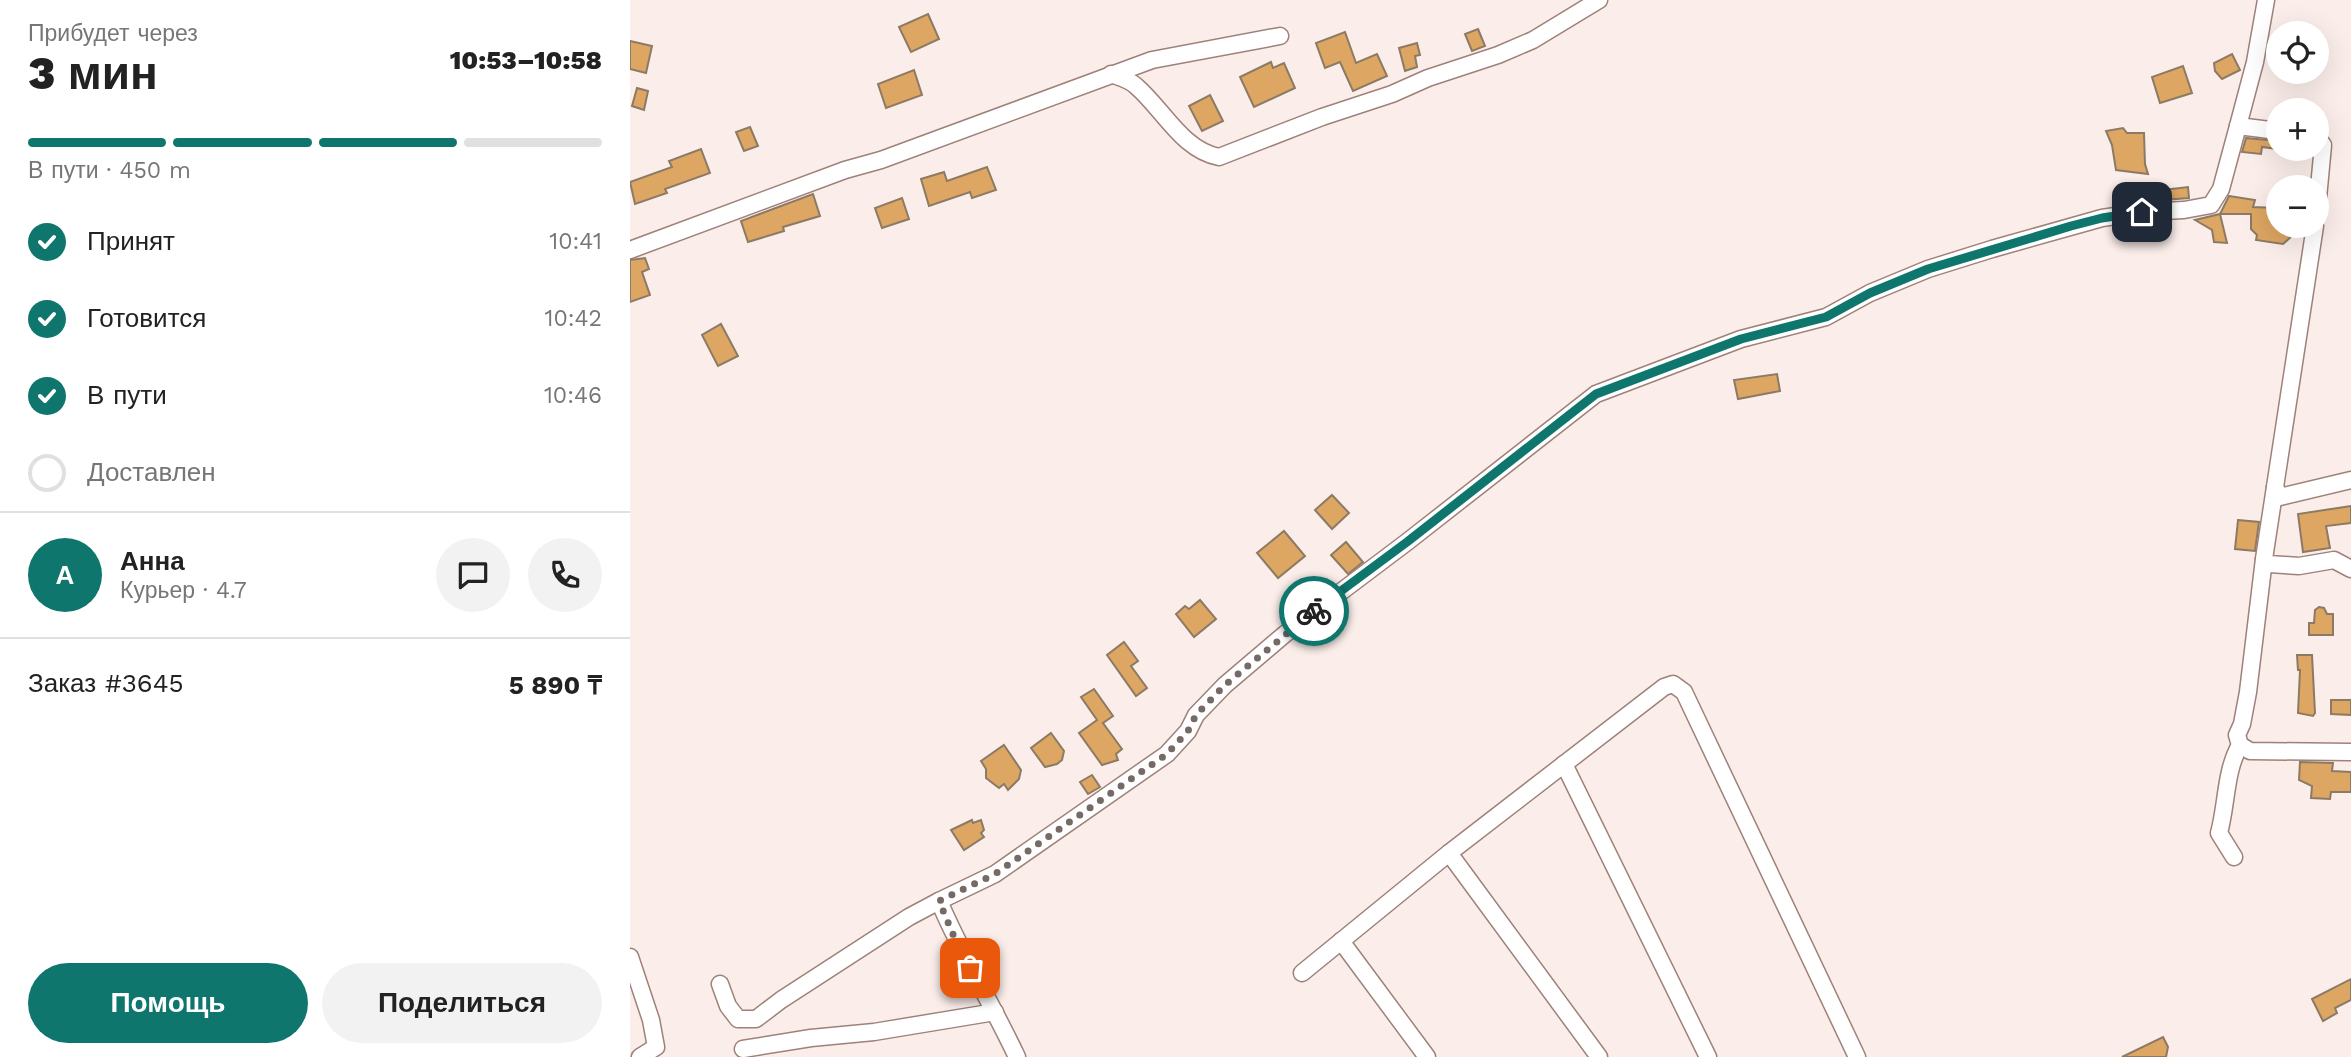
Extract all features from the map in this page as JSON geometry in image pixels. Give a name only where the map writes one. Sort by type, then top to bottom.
[{"type":"street","points":[[1111,74],[1134,83],[1180,134],[1203,154],[1219,157],[1322,117],[1392,94],[1427,78],[1499,55],[1533,40],[1599,0]]},
{"type":"street","points":[[720,984],[728,1006],[738,1018],[756,1018],[909,918],[995,874],[1167,754],[1188,731],[1196,715],[1225,685],[1285,634],[1596,394],[1741,339],[1826,317],[1870,293],[1941,265],[2102,218],[2211,205],[2221,189],[2238,126],[2255,62],[2266,0]]},
{"type":"street","points":[[630,250],[1153,60],[1280,36]]},
{"type":"street","points":[[2238,126],[2266,130]]},
{"type":"street","points":[[2234,857],[2219,833],[2225,811],[2232,758],[2239,745],[2237,736],[2248,692],[2264,559],[2313,238]]},
{"type":"street","points":[[2275,487],[2280,497],[2351,480]]},
{"type":"street","points":[[2264,559],[2269,564],[2299,566],[2334,560],[2351,569]]},
{"type":"street","points":[[1302,973],[1449,853],[1664,687],[1673,684],[1684,692],[1857,1057]]},
{"type":"street","points":[[2239,745],[2250,751],[2351,752]]},
{"type":"street","points":[[1564,764],[1708,1057]]},
{"type":"street","points":[[1449,853],[1599,1057]]},
{"type":"street","points":[[939,901],[958,946],[1017,1057]]},
{"type":"street","points":[[1341,941],[1427,1057]]},
{"type":"street","points":[[630,957],[651,1020],[656,1047],[640,1057]]},
{"type":"street","points":[[743,1049],[811,1038],[874,1032],[995,1012]]},
{"type":"building","points":[[928,14],[939,39],[911,52],[899,27]]},
{"type":"building","points":[[1478,29],[1485,46],[1472,51],[1465,34]]},
{"type":"building","points":[[1345,32],[1356,63],[1377,54],[1387,76],[1353,91],[1340,62],[1325,68],[1316,43]]},
{"type":"building","points":[[630,41],[652,46],[646,73],[630,69]]},
{"type":"building","points":[[1417,43],[1420,55],[1415,56],[1417,67],[1405,71],[1399,48]]},
{"type":"building","points":[[2232,54],[2240,70],[2222,79],[2215,71],[2214,63]]},
{"type":"building","points":[[1271,62],[1273,68],[1284,63],[1295,88],[1254,107],[1240,77]]},
{"type":"building","points":[[2183,66],[2192,93],[2160,103],[2152,77]]},
{"type":"building","points":[[914,70],[922,95],[886,108],[878,84]]},
{"type":"building","points":[[637,88],[648,91],[644,110],[632,106]]},
{"type":"building","points":[[1210,95],[1223,121],[1202,131],[1189,106]]},
{"type":"building","points":[[750,127],[758,146],[744,151],[736,132]]},
{"type":"building","points":[[2123,128],[2127,133],[2144,133],[2148,174],[2116,170],[2112,145],[2106,131]]},
{"type":"building","points":[[2246,138],[2266,140],[2266,148],[2262,147],[2261,154],[2242,152]]},
{"type":"building","points":[[701,149],[710,173],[665,189],[667,193],[635,204],[630,182],[672,167],[669,161]]},
{"type":"building","points":[[987,167],[996,190],[972,198],[970,192],[929,206],[921,179],[944,172],[947,181]]},
{"type":"building","points":[[2188,187],[2189,198],[2138,202],[2137,193]]},
{"type":"building","points":[[813,194],[820,216],[783,227],[784,231],[748,242],[741,221]]},
{"type":"building","points":[[2229,196],[2255,200],[2253,207],[2266,208],[2266,238],[2290,238],[2283,244],[2256,240],[2257,235],[2251,229],[2251,214],[2220,214]]},
{"type":"building","points":[[902,198],[909,219],[882,228],[875,208]]},
{"type":"building","points":[[2220,214],[2227,243],[2214,242],[2212,230],[2195,220]]},
{"type":"building","points":[[645,258],[649,269],[642,272],[650,295],[630,302],[630,260]]},
{"type":"building","points":[[721,324],[738,356],[718,366],[702,335]]},
{"type":"building","points":[[1777,374],[1780,391],[1738,399],[1734,380]]},
{"type":"building","points":[[1332,495],[1349,513],[1332,529],[1315,510]]},
{"type":"building","points":[[2351,506],[2351,523],[2326,526],[2330,548],[2303,552],[2298,514]]},
{"type":"building","points":[[2238,520],[2259,522],[2255,551],[2235,549]]},
{"type":"building","points":[[1284,531],[1305,556],[1278,578],[1257,553]]},
{"type":"building","points":[[1346,542],[1363,562],[1348,574],[1331,555]]},
{"type":"building","points":[[1200,600],[1216,619],[1194,637],[1176,614],[1185,606],[1189,609]]},
{"type":"building","points":[[2324,608],[2327,614],[2333,614],[2333,635],[2309,635],[2309,623],[2314,623],[2315,610]]},
{"type":"building","points":[[1124,642],[1138,661],[1131,666],[1147,688],[1136,696],[1107,655]]},
{"type":"building","points":[[2297,655],[2312,655],[2313,716],[2298,713],[2300,670]]},
{"type":"building","points":[[1094,689],[1113,716],[1103,723],[1122,749],[1116,754],[1118,760],[1102,765],[1079,733],[1097,720],[1081,697]]},
{"type":"building","points":[[2331,700],[2351,700],[2351,715],[2331,714]]},
{"type":"building","points":[[1051,733],[1064,751],[1062,760],[1045,767],[1031,748]]},
{"type":"building","points":[[1004,745],[1021,770],[1019,779],[1008,790],[1004,784],[999,788],[986,778],[986,769],[981,761]]},
{"type":"building","points":[[2300,762],[2333,763],[2332,771],[2351,772],[2351,792],[2331,792],[2330,799],[2311,798],[2312,786],[2299,780]]},
{"type":"building","points":[[1092,775],[1100,787],[1088,794],[1080,782]]},
{"type":"building","points":[[972,820],[973,823],[981,820],[984,830],[981,833],[984,837],[964,850],[951,830]]},
{"type":"building","points":[[2351,979],[2351,1000],[2335,1008],[2337,1013],[2323,1021],[2312,999]]},
{"type":"building","points":[[2163,1037],[2168,1047],[2166,1057],[2122,1057]]},
{"type":"way so far","points":[[970,968],[939,901],[995,874],[1167,754],[1188,731],[1196,715],[1225,685],[1314,611]]},
{"type":"route","points":[[1314,611],[1596,394],[1741,339],[1826,317],[1870,293],[1928,269],[2071,226],[2142,212]]}]
